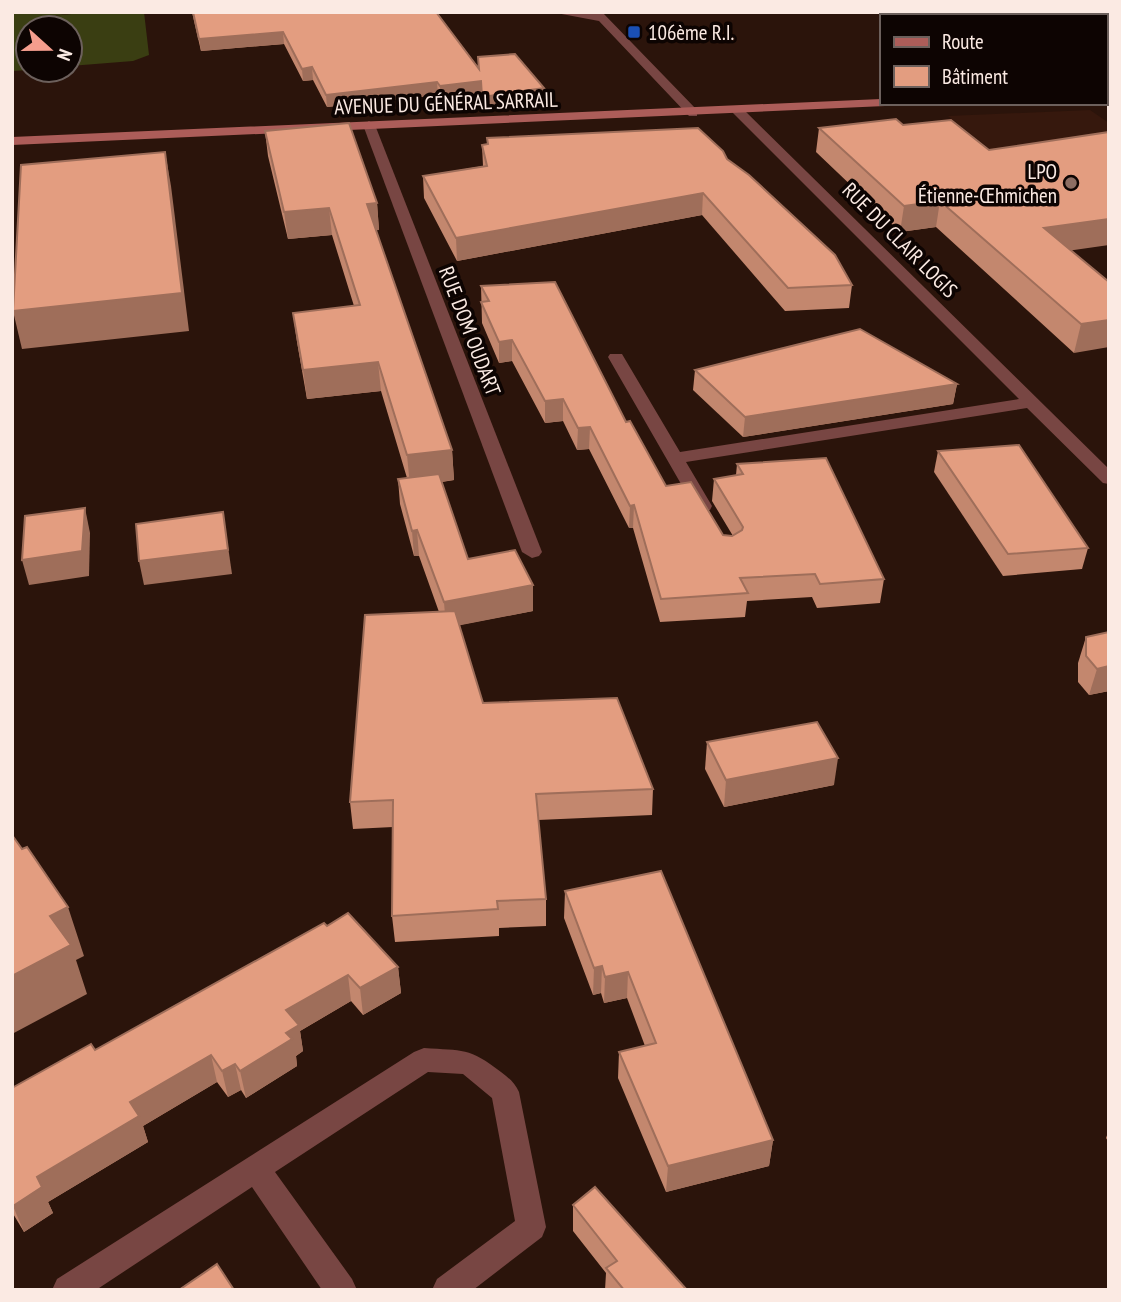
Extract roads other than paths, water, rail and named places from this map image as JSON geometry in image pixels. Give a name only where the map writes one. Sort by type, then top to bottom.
[{"type":"main road","name":"AVENUE DU GÉNÉRAL SARRAIL","points":[[12,141],[880,103]]},
{"type":"street","points":[[556,12],[598,15],[693,113]]},
{"type":"street","name":"RUE DU CLAIR LOGIS","points":[[737,110],[1109,479]]},
{"type":"street","name":"RUE DOM OUDART","points":[[369,125],[532,552]]},
{"type":"street","points":[[615,357],[709,516]]},
{"type":"street","points":[[675,458],[1031,402]]},
{"type":"street","points":[[68,1290],[424,1060],[469,1063],[505,1092],[531,1227],[448,1290]]},
{"type":"street","points":[[257,1170],[341,1290]]},
{"type":"place","name":"106ème R.I.","points":[[634,32]]},
{"type":"place","name":"LPO Étienne-Œhmichen","points":[[1071,183]]}]
